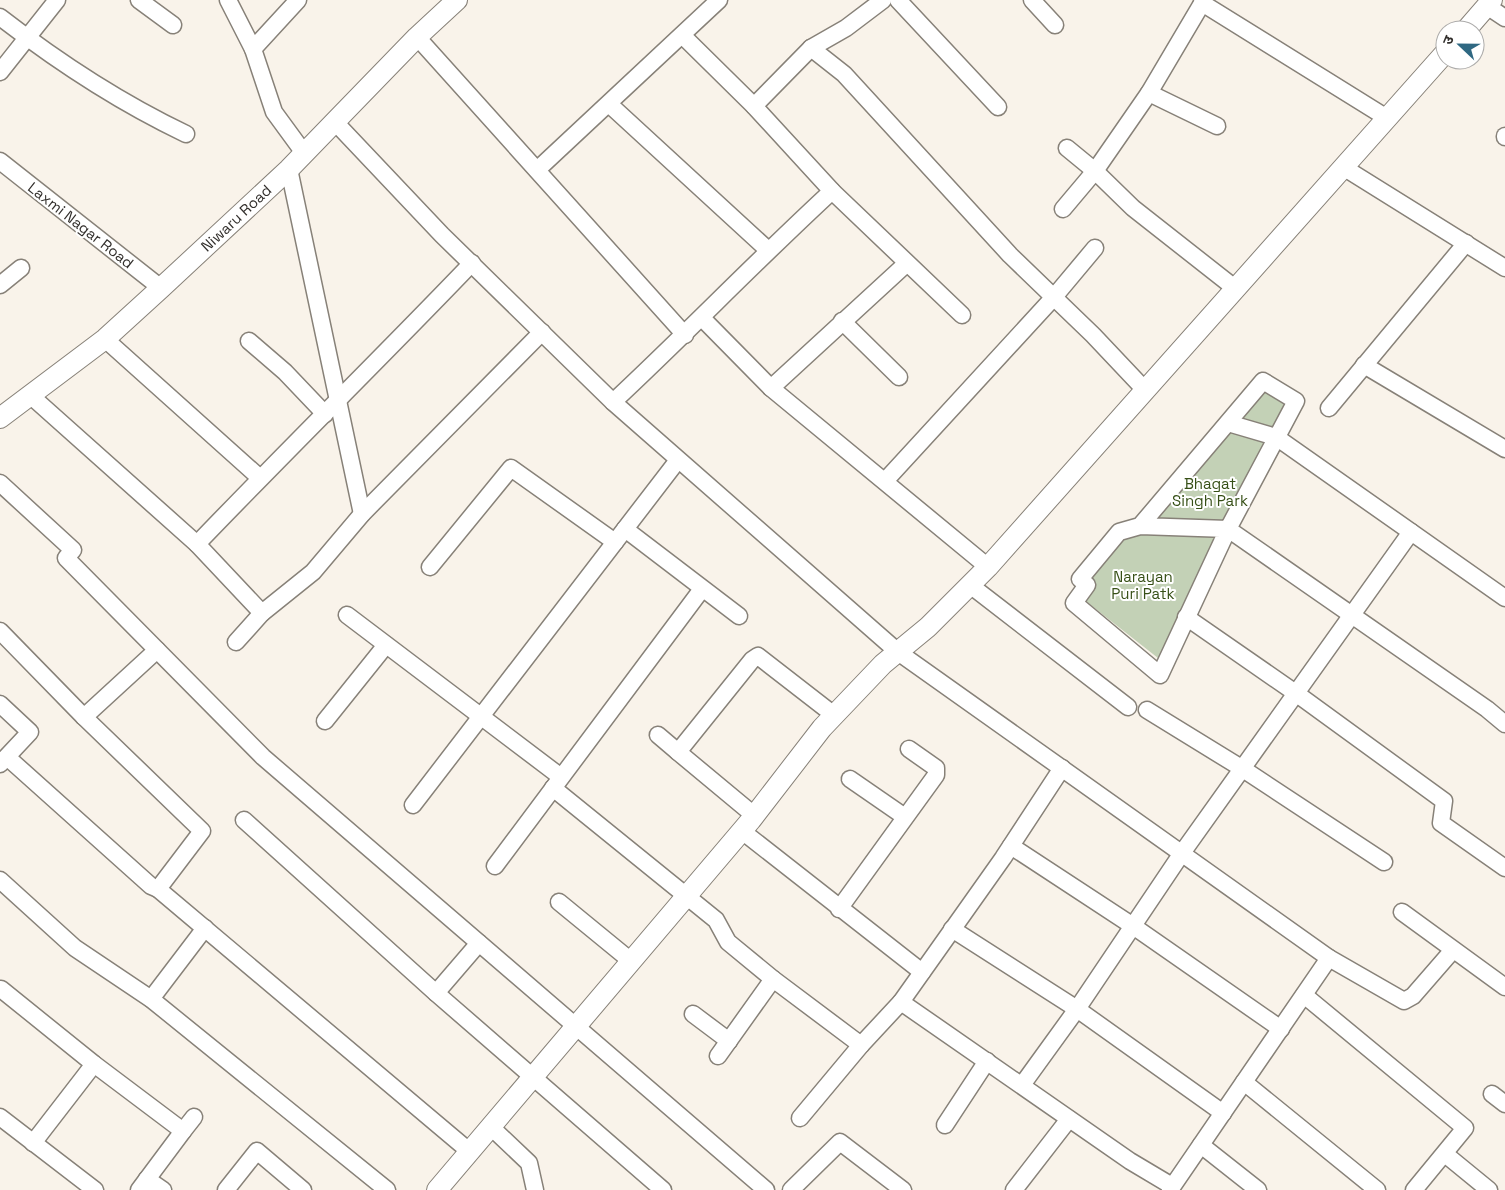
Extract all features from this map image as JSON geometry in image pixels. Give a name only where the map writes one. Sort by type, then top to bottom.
[{"type":"street","points":[[0,72],[57,0]]},
{"type":"street","points":[[139,0],[173,25]]},
{"type":"street","points":[[228,0],[253,49],[274,112],[304,153]]},
{"type":"street","points":[[253,49],[298,0]]},
{"type":"street","name":"Niwaru Road","points":[[0,418],[105,339],[161,288],[289,169],[417,37],[457,0]]},
{"type":"street","points":[[537,170],[683,36],[718,0]]},
{"type":"street","points":[[754,106],[811,48],[846,28],[883,0]]},
{"type":"street","points":[[898,0],[998,107]]},
{"type":"street","points":[[1032,0],[1055,25]]},
{"type":"street","points":[[1063,209],[1095,171],[1149,93],[1204,2],[1387,118]]},
{"type":"street","points":[[1475,20],[1490,3],[1505,18]]},
{"type":"street","points":[[0,17],[27,38],[137,111],[186,134]]},
{"type":"street","points":[[683,36],[754,106],[832,191],[906,264],[962,315]]},
{"type":"street","points":[[417,37],[685,335]]},
{"type":"street","points":[[811,48],[844,74],[1010,255],[1093,335],[1145,390]]},
{"type":"street","points":[[436,1190],[755,816],[834,715],[882,664],[928,627],[988,567],[1435,64]]},
{"type":"street","points":[[1149,93],[1217,126]]},
{"type":"street","points":[[609,104],[768,250]]},
{"type":"street","points":[[335,122],[472,264],[613,402],[898,652],[1329,958],[1404,1001],[1413,996],[1453,950]]},
{"type":"street","points":[[1067,148],[1095,171],[1132,208],[1236,289]]},
{"type":"street","name":"Laxmi Nagar Road","points":[[0,161],[161,288]]},
{"type":"street","points":[[1343,167],[1505,268]]},
{"type":"street","points":[[289,169],[362,514]]},
{"type":"street","points":[[613,402],[685,335],[768,250],[832,191]]},
{"type":"street","points":[[1329,408],[1466,243]]},
{"type":"street","points":[[885,481],[1054,297],[1095,248]]},
{"type":"street","points":[[197,544],[472,264]]},
{"type":"street","points":[[771,388],[906,264]]},
{"type":"street","points":[[0,285],[21,268]]},
{"type":"street","points":[[702,318],[771,388],[988,567]]},
{"type":"street","points":[[842,321],[899,377]]},
{"type":"street","points":[[236,642],[262,613],[313,572],[362,514],[542,332]]},
{"type":"street","points":[[105,339],[260,478]]},
{"type":"street","points":[[249,341],[284,372],[325,414]]},
{"type":"street","points":[[1364,364],[1505,450]]},
{"type":"street","points":[[1140,526],[1263,381],[1296,401],[1228,529],[1160,675],[1074,603],[1087,585],[1080,579],[1119,532],[1140,526],[1228,529],[1487,709],[1505,724]]},
{"type":"street","points":[[30,395],[197,544],[262,613]]},
{"type":"street","points":[[1228,423],[1276,437],[1505,598]]},
{"type":"street","points":[[413,805],[678,460]]},
{"type":"street","points":[[430,567],[511,468],[702,589],[739,616]]},
{"type":"street","points":[[0,483],[73,550],[66,558],[263,756],[766,1190]]},
{"type":"street","points":[[1022,1085],[1077,1009],[1182,853],[1411,532]]},
{"type":"street","points":[[970,585],[1128,707]]},
{"type":"street","points":[[494,866],[702,589]]},
{"type":"street","points":[[347,616],[481,716],[716,920],[728,942],[861,1045]]},
{"type":"street","points":[[1186,617],[1297,694],[1444,801],[1441,823],[1505,868]]},
{"type":"street","points":[[0,631],[84,717],[202,831],[158,889]]},
{"type":"street","points":[[325,721],[386,645]]},
{"type":"street","points":[[84,717],[157,650]]},
{"type":"street","points":[[678,752],[752,660],[758,656],[834,715]]},
{"type":"street","points":[[0,704],[30,732],[4,761],[469,1151]]},
{"type":"street","points":[[1147,710],[1243,769],[1384,862]]},
{"type":"street","points":[[658,736],[755,816]]},
{"type":"street","points":[[839,909],[937,771],[936,768],[909,749]]},
{"type":"street","points":[[800,1118],[861,1045],[901,1002],[1011,846],[1062,768]]},
{"type":"street","points":[[850,779],[905,818]]},
{"type":"street","points":[[244,820],[436,993],[663,1190]]},
{"type":"street","points":[[742,831],[839,909],[922,972]]},
{"type":"street","points":[[1011,846],[1133,926],[1281,1029]]},
{"type":"street","points":[[0,880],[75,948],[151,998],[388,1190]]},
{"type":"street","points":[[559,902],[631,961]]},
{"type":"street","points":[[1402,912],[1505,987]]},
{"type":"street","points":[[151,998],[205,928]]},
{"type":"street","points":[[952,929],[1077,1009],[1223,1113]]},
{"type":"street","points":[[436,993],[479,943]]},
{"type":"street","points":[[901,1002],[1171,1188],[1329,958]]},
{"type":"street","points":[[718,1056],[774,979]]},
{"type":"street","points":[[1,989],[94,1064],[183,1130]]},
{"type":"street","points":[[1304,995],[1465,1128],[1414,1190]]},
{"type":"street","points":[[694,1014],[728,1040]]},
{"type":"street","points":[[945,1126],[987,1061]]},
{"type":"street","points":[[33,1143],[94,1064]]},
{"type":"street","points":[[1244,1082],[1377,1190]]},
{"type":"street","points":[[0,1117],[95,1190]]},
{"type":"street","points":[[163,1190],[143,1185],[194,1117]]},
{"type":"street","points":[[1014,1190],[1069,1119]]},
{"type":"street","points":[[490,1126],[529,1163],[535,1190]]},
{"type":"street","points":[[791,1190],[840,1142],[903,1190]]},
{"type":"street","points":[[1201,1145],[1258,1190]]},
{"type":"street","points":[[226,1190],[257,1151],[303,1190]]},
{"type":"street","points":[[1445,1154],[1489,1190]]},
{"type":"green space","name":"Bhagat Singh Park","points":[[1264,387],[1291,404],[1224,523],[1151,518]]},
{"type":"green space","name":"Narayan Puri Patk","points":[[1141,530],[1222,532],[1158,658],[1083,599],[1095,585],[1086,577],[1123,536]]}]
